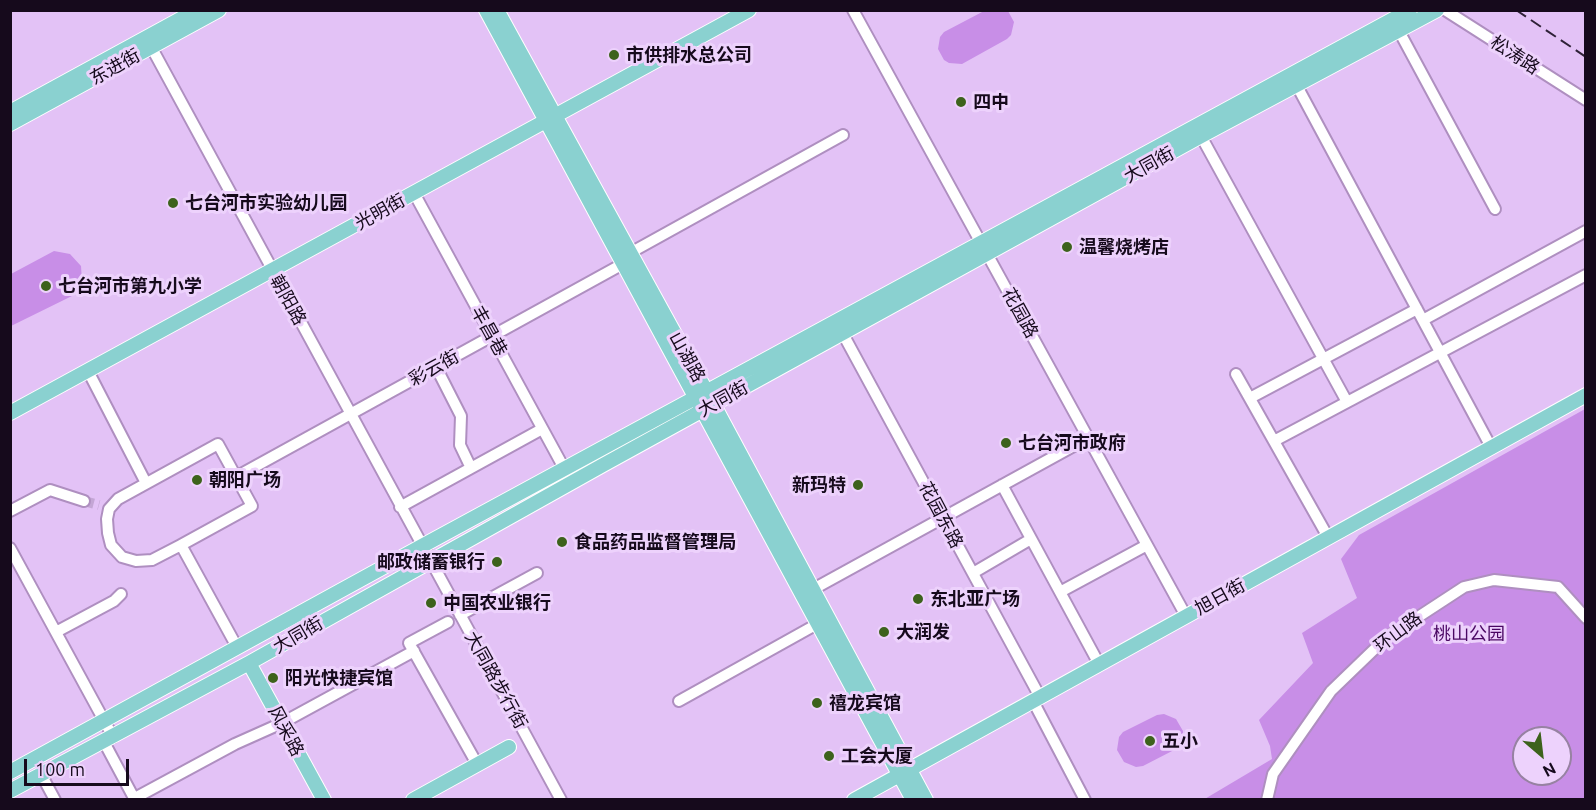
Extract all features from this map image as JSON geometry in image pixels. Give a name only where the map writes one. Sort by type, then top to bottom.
[{"type":"main road","name":"东进街","points":[[10,124],[148,43],[197,10]]},
{"type":"main road","name":"东进街","points":[[10,112],[219,10]]},
{"type":"main road","name":"山湖路","points":[[486,10],[629,259],[904,772],[913,800]]},
{"type":"main road","name":"山湖路","points":[[497,10],[550,119]]},
{"type":"main road","name":"光明街","points":[[10,413],[749,10]]},
{"type":"main road","name":"大同街","points":[[10,791],[249,663],[705,401],[1410,10]]},
{"type":"main road","name":"大同街","points":[[10,772],[565,470],[843,334],[984,248],[1297,86],[1437,10]]},
{"type":"main road","name":"旭日街","points":[[854,800],[1586,395]]},
{"type":"main road","name":"山湖路","points":[[808,592],[819,623],[904,772],[926,800]]},
{"type":"main road","name":"风采路","points":[[249,663],[324,800]]},
{"type":"main road","points":[[413,800],[429,796],[477,764],[509,747]]},
{"type":"street","name":"花园路","points":[[853,10],[1186,616]]},
{"type":"street","name":"松涛路","points":[[1445,10],[1586,100]]},
{"type":"street","points":[[1399,32],[1495,209]]},
{"type":"street","name":"朝阳路","points":[[148,43],[430,561]]},
{"type":"street","points":[[1297,86],[1491,447]]},
{"type":"street","name":"彩云街","points":[[236,477],[629,259],[843,135]]},
{"type":"street","points":[[1201,136],[1347,402]]},
{"type":"street","name":"丰昌巷","points":[[414,193],[565,470]]},
{"type":"street","points":[[1423,320],[1586,231]]},
{"type":"street","points":[[1274,441],[1586,275]]},
{"type":"street","points":[[1250,399],[1417,309]]},
{"type":"street","name":"花园东路","points":[[843,334],[973,573],[1086,800]]},
{"type":"street","points":[[436,367],[461,416],[460,446],[471,468]]},
{"type":"street","points":[[88,371],[146,483]]},
{"type":"street","points":[[1236,374],[1328,537]]},
{"type":"street","points":[[400,507],[542,429]]},
{"type":"street","points":[[808,592],[1088,438]]},
{"type":"street","points":[[218,444],[252,506],[152,561],[136,561],[122,557],[111,545],[104,507],[146,483],[218,444]]},
{"type":"street","points":[[1002,485],[1099,664]]},
{"type":"street","points":[[10,511],[50,490],[84,501]]},
{"type":"street","points":[[973,573],[1032,539]]},
{"type":"street","points":[[181,545],[237,647]]},
{"type":"street","points":[[1060,592],[1147,545]]},
{"type":"street","points":[[10,548],[103,720],[109,740],[135,799],[414,651]]},
{"type":"street","name":"大同路步行街","points":[[430,561],[561,800]]},
{"type":"street","points":[[460,615],[537,573]]},
{"type":"street","name":"环山路","points":[[1267,800],[1273,774],[1331,691],[1386,638],[1464,587],[1494,580],[1558,587],[1586,618]]},
{"type":"street","points":[[56,632],[114,602],[121,594]]},
{"type":"street","points":[[448,622],[409,643],[477,764]]},
{"type":"street","points":[[679,701],[819,623]]},
{"type":"street","points":[[41,774],[55,800]]},
{"type":"green space","points":[[984,11],[1008,11],[1014,22],[1011,35],[962,64],[949,63],[944,60],[938,49],[940,37],[944,32]]},
{"type":"green space","name":"七台河市第九小学","points":[[54,251],[70,254],[81,266],[82,282],[79,289],[74,295],[11,326],[11,274]]},
{"type":"green space","name":"桃山公园","points":[[1585,409],[1585,799],[1203,800],[1272,759],[1270,746],[1259,720],[1313,663],[1302,633],[1357,598],[1341,559],[1359,535]]},
{"type":"green space","name":"五小","points":[[1164,714],[1176,719],[1183,731],[1183,738],[1176,749],[1143,766],[1136,767],[1124,762],[1117,750],[1119,737],[1123,732],[1157,715]]},
{"type":"tunnel","points":[[84,501],[99,505]]},
{"type":"railway","points":[[1516,10],[1586,57]]},
{"type":"place","name":"市供排水总公司","points":[[614,55]]},
{"type":"place","name":"四中","points":[[961,102]]},
{"type":"place","name":"七台河市实验幼儿园","points":[[173,203]]},
{"type":"place","name":"温馨烧烤店","points":[[1067,247]]},
{"type":"place","name":"七台河市第九小学","points":[[46,286]]},
{"type":"place","name":"七台河市政府","points":[[1006,443]]},
{"type":"place","name":"朝阳广场","points":[[197,480]]},
{"type":"place","name":"新玛特","points":[[858,485]]},
{"type":"place","name":"食品药品监督管理局","points":[[562,542]]},
{"type":"place","name":"邮政储蓄银行","points":[[497,562]]},
{"type":"place","name":"东北亚广场","points":[[918,599]]},
{"type":"place","name":"中国农业银行","points":[[431,603]]},
{"type":"place","name":"大润发","points":[[884,632]]},
{"type":"place","name":"阳光快捷宾馆","points":[[273,678]]},
{"type":"place","name":"禧龙宾馆","points":[[817,703]]},
{"type":"place","name":"五小","points":[[1150,741]]},
{"type":"place","name":"工会大厦","points":[[829,756]]}]
